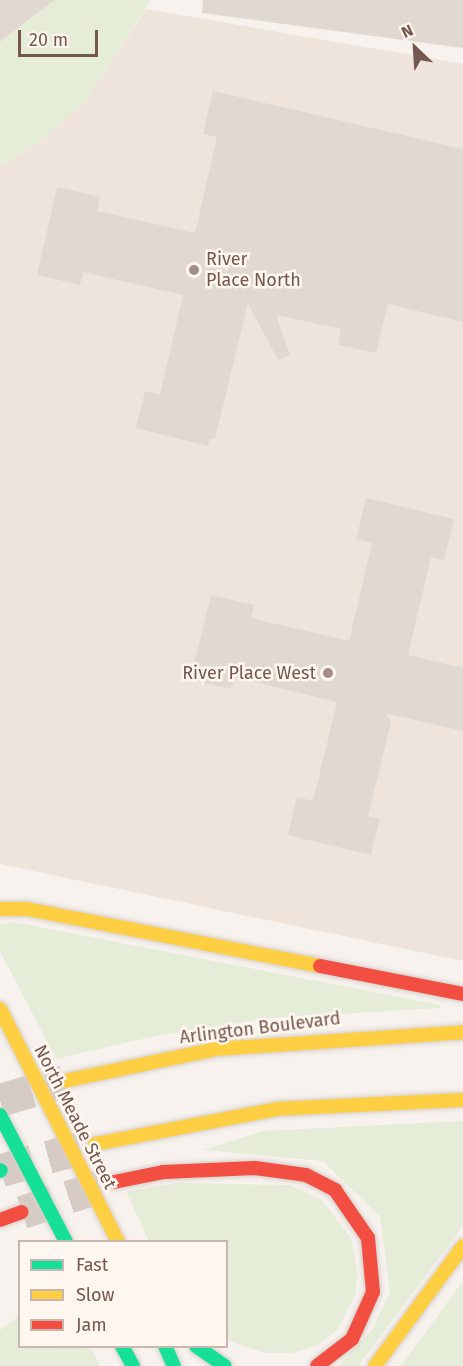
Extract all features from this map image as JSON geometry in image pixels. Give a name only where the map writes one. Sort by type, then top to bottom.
[{"type":"main road","points":[[32,893],[104,909],[178,940]]},
{"type":"main road","points":[[0,909],[27,909],[463,994]]},
{"type":"main road","name":"North Meade Street","points":[[0,1009],[117,1240]]},
{"type":"main road","name":"Arlington Boulevard","points":[[63,1081],[216,1049],[463,1032]]},
{"type":"main road","points":[[95,1144],[277,1109],[463,1100]]},
{"type":"main road","points":[[0,1115],[65,1240]]},
{"type":"main road","points":[[114,1182],[177,1170],[255,1168],[306,1175],[335,1190],[368,1238],[373,1292],[352,1340],[318,1366]]},
{"type":"main road","points":[[0,1220],[22,1212]]},
{"type":"main road","points":[[375,1366],[463,1246]]},
{"type":"main road","points":[[123,1348],[133,1366]]},
{"type":"main road","points":[[165,1348],[174,1366]]},
{"type":"main road","points":[[198,1348],[225,1366]]},
{"type":"shaded area","points":[[146,9],[463,64],[463,961],[0,864],[0,166],[40,142],[87,99]]},
{"type":"green space","points":[[53,0],[151,0],[87,99],[40,142],[0,166],[0,42]]},
{"type":"green space","points":[[13,922],[440,1005],[440,1008],[269,1018],[160,1035],[56,1059],[0,951],[0,924]]},
{"type":"green space","points":[[463,1121],[463,1226],[358,1366],[339,1366],[372,1330],[390,1292],[380,1217],[323,1161],[203,1150],[263,1131]]},
{"type":"green space","points":[[177,1183],[289,1185],[321,1199],[351,1238],[358,1274],[355,1295],[338,1329],[317,1346],[292,1353],[265,1353],[228,1340],[228,1240],[149,1240],[126,1191]]},
{"type":"green space","points":[[463,1281],[463,1366],[401,1366]]},
{"type":"green space","points":[[18,1317],[18,1348],[91,1348],[100,1366],[0,1366],[0,1330]]},
{"type":"building","points":[[0,0],[54,0],[0,42]]},
{"type":"building","points":[[203,0],[463,0],[463,48],[202,13]]},
{"type":"building","points":[[213,91],[463,149],[463,322],[388,304],[376,353],[338,345],[341,329],[276,315],[290,355],[278,360],[248,303],[215,439],[210,438],[208,446],[136,428],[145,391],[160,395],[183,295],[83,272],[80,285],[37,275],[57,187],[100,197],[97,211],[195,233],[217,137],[203,134]]},
{"type":"building","name":"River Place West","points":[[366,498],[454,519],[444,561],[431,557],[408,655],[463,668],[463,731],[385,713],[391,722],[368,816],[380,818],[371,855],[288,835],[297,797],[313,801],[337,702],[234,677],[231,689],[190,680],[211,595],[254,605],[251,618],[349,641],[372,543],[356,539]]},
{"type":"tunnel","points":[[0,1100],[64,1081]]},
{"type":"tunnel","points":[[1,1170],[95,1144]]},
{"type":"tunnel","points":[[22,1212],[114,1182]]},
{"type":"traffic: fast","points":[[0,1115],[65,1240]]},
{"type":"traffic: fast","points":[[123,1348],[133,1366]]},
{"type":"traffic: fast","points":[[166,1348],[174,1366]]},
{"type":"traffic: fast","points":[[199,1348],[225,1366]]},
{"type":"traffic: slow","points":[[0,909],[27,909],[320,966]]},
{"type":"traffic: slow","points":[[0,1009],[117,1240]]},
{"type":"traffic: slow","points":[[64,1081],[216,1049],[463,1032]]},
{"type":"traffic: slow","points":[[95,1144],[277,1109],[463,1100]]},
{"type":"traffic: slow","points":[[375,1366],[463,1246]]},
{"type":"traffic: jam","points":[[320,966],[463,994]]},
{"type":"traffic: jam","points":[[114,1182],[163,1172],[255,1168],[306,1175],[335,1190],[368,1238],[373,1292],[352,1339],[317,1366]]},
{"type":"traffic: jam","points":[[0,1220],[22,1212]]},
{"type":"place","name":"River Place North","points":[[194,270]]},
{"type":"place","name":"River Place West","points":[[328,673]]}]
